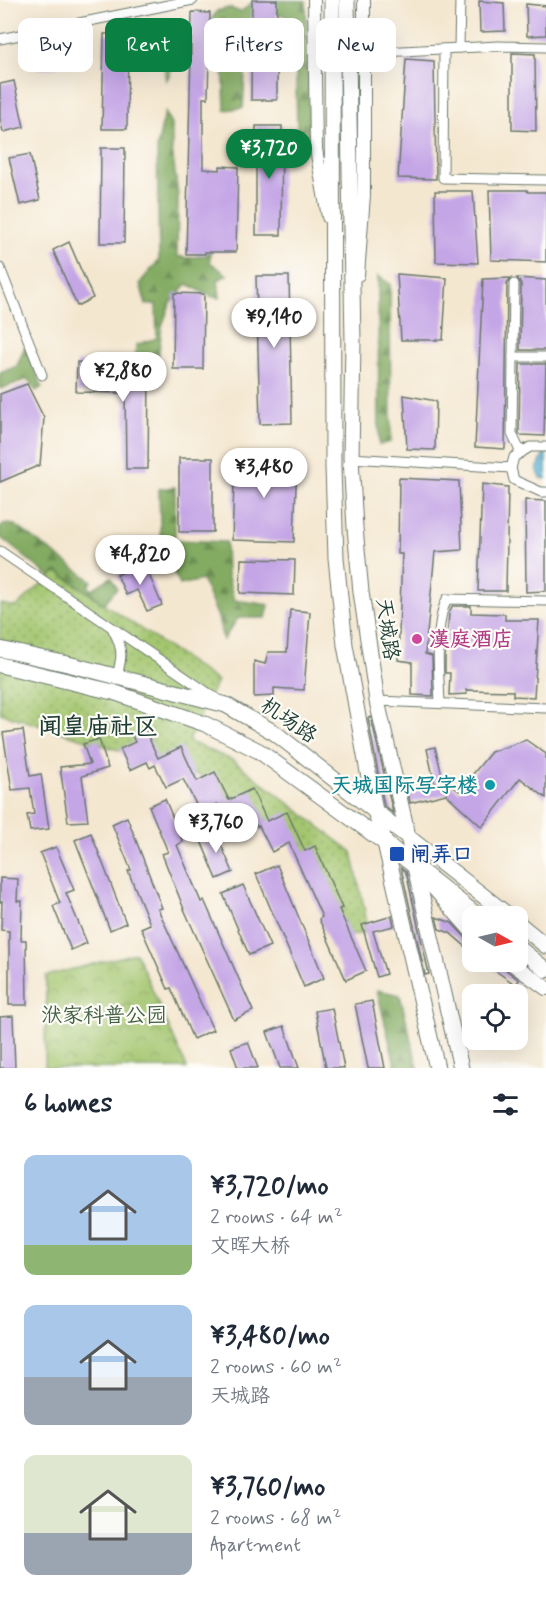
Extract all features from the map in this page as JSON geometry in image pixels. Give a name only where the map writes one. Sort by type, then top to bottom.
[{"type":"main road","name":"天城路","points":[[332,0],[333,467],[336,558],[345,645],[375,811],[385,843],[437,1068]]},
{"type":"main road","name":"天城路","points":[[347,0],[352,342],[351,458],[355,528],[377,701],[461,1068]]},
{"type":"main road","name":"机场路","points":[[0,649],[226,705],[275,733],[496,906]]},
{"type":"main road","name":"机场路","points":[[0,665],[113,692],[205,724],[259,751],[385,843],[465,906]]},
{"type":"main road","name":"机场路","points":[[416,867],[462,920]]},
{"type":"main road","points":[[528,929],[546,935]]},
{"type":"main road","points":[[528,932],[546,946]]},
{"type":"main road","points":[[528,955],[546,970]]},
{"type":"main road","points":[[524,972],[546,988]]},
{"type":"street","points":[[0,39],[193,0]]},
{"type":"street","points":[[314,0],[316,148],[334,250]]},
{"type":"street","points":[[364,0],[364,18]]},
{"type":"street","points":[[459,48],[460,0]]},
{"type":"street","points":[[396,51],[546,46]]},
{"type":"street","points":[[444,49],[443,178],[546,180]]},
{"type":"street","points":[[352,342],[364,195],[364,72]]},
{"type":"street","points":[[0,268],[42,375]]},
{"type":"street","points":[[514,284],[512,434],[521,453]]},
{"type":"street","points":[[513,357],[546,357]]},
{"type":"street","points":[[546,447],[530,447],[514,457],[512,468],[514,480],[546,492]]},
{"type":"street","points":[[351,458],[512,468]]},
{"type":"street","points":[[0,551],[226,705]]},
{"type":"street","points":[[441,703],[438,663],[442,609],[447,599],[546,601]]},
{"type":"street","points":[[112,628],[121,644],[121,661],[113,692]]},
{"type":"street","points":[[377,701],[546,708]]},
{"type":"green space","points":[[255,0],[306,1],[309,135],[297,136],[296,72],[304,72],[304,18],[292,18],[272,12],[254,18],[212,18],[217,11],[229,8],[241,12]]},
{"type":"green space","points":[[165,72],[171,72],[170,74],[166,81]]},
{"type":"green space","points":[[223,72],[245,72],[243,108],[225,110]]},
{"type":"green space","points":[[165,112],[172,127],[172,149],[178,195],[177,256],[187,258],[207,255],[209,198],[213,197],[210,262],[227,275],[218,280],[220,298],[187,284],[170,304],[162,326],[158,360],[135,360],[136,345],[157,338],[156,304],[146,305],[140,283],[159,260],[157,147]]},
{"type":"green space","points":[[378,276],[390,284],[391,442],[379,445]]},
{"type":"green space","points":[[25,346],[42,387],[36,391],[28,379],[0,389],[0,373],[17,366]]},
{"type":"green space","points":[[175,487],[175,540],[226,542],[227,574],[234,600],[269,605],[266,618],[238,618],[223,640],[218,617],[202,580],[180,585],[172,569],[161,560],[159,489]]},
{"type":"green space","points":[[4,524],[15,525],[92,581],[88,585],[91,590],[111,577],[117,588],[104,604],[57,571],[50,577],[0,537],[0,528]]},
{"type":"green space","points":[[56,571],[217,681],[188,741],[234,761],[352,852],[369,931],[347,937],[314,859],[201,776],[0,713],[0,604],[16,607]]},
{"type":"green space","name":"洑家科普公园","points":[[136,953],[187,1068],[45,1068],[46,976]]},
{"type":"green space","points":[[377,990],[400,995],[418,1068],[396,1068]]},
{"type":"water","points":[[546,453],[546,479],[541,478],[537,470]]},
{"type":"building","points":[[252,0],[277,0],[277,18],[252,18]]},
{"type":"building","points":[[479,1],[504,3],[505,31],[480,32]]},
{"type":"building","points":[[526,4],[546,6],[546,35],[527,36]]},
{"type":"building","points":[[192,12],[210,13],[210,18],[204,18],[204,72],[209,72],[208,98],[203,98],[203,169],[220,170],[220,166],[238,167],[236,252],[186,254]]},
{"type":"building","points":[[105,34],[105,72],[128,72],[127,129],[102,129]]},
{"type":"building","points":[[512,53],[535,54],[536,131],[512,130]]},
{"type":"building","points":[[406,59],[434,61],[436,179],[398,178]]},
{"type":"building","points":[[251,72],[277,72],[277,100],[251,100]]},
{"type":"building","points":[[14,81],[24,127],[3,132],[0,118],[0,84]]},
{"type":"building","points":[[256,126],[282,126],[281,235],[256,235]]},
{"type":"building","points":[[101,148],[125,148],[124,243],[100,243]]},
{"type":"building","points":[[30,154],[40,200],[20,205],[9,158]]},
{"type":"building","points":[[489,190],[546,192],[546,262],[491,260]]},
{"type":"building","points":[[435,191],[473,191],[478,263],[436,262]]},
{"type":"building","points":[[69,242],[93,298],[77,306],[53,250]]},
{"type":"building","points":[[397,274],[447,278],[443,340],[401,340]]},
{"type":"building","points":[[256,276],[289,276],[292,423],[260,424]]},
{"type":"building","points":[[511,278],[507,284],[505,449],[475,447],[483,279]]},
{"type":"building","points":[[517,278],[546,280],[546,350],[520,350],[521,284]]},
{"type":"building","points":[[174,293],[204,294],[203,369],[173,369]]},
{"type":"building","points":[[77,362],[128,365],[149,373],[148,469],[126,469],[125,393],[76,392]]},
{"type":"building","points":[[520,364],[546,364],[544,436],[520,435],[519,433]]},
{"type":"building","points":[[27,384],[44,418],[40,465],[0,482],[0,394]]},
{"type":"building","points":[[404,395],[436,401],[435,450],[407,449]]},
{"type":"building","points":[[235,456],[297,458],[294,542],[232,540]]},
{"type":"building","points":[[179,458],[213,458],[213,532],[179,532]]},
{"type":"building","points":[[399,478],[459,481],[462,550],[435,552],[425,654],[432,656],[433,696],[412,695],[412,662],[398,660],[402,554],[398,554]]},
{"type":"building","points":[[482,484],[508,487],[506,591],[478,591]]},
{"type":"building","points":[[525,500],[546,501],[546,591],[526,592]]},
{"type":"building","points":[[241,559],[295,560],[294,595],[240,593]]},
{"type":"building","points":[[144,563],[162,605],[147,611],[137,590],[126,595],[117,575]]},
{"type":"building","points":[[452,606],[471,606],[471,613],[505,614],[505,620],[539,620],[534,697],[513,696],[513,691],[466,690],[467,694],[449,695],[450,673],[445,673],[445,658],[449,614]]},
{"type":"building","points":[[290,610],[310,612],[304,690],[274,688],[274,696],[254,697],[254,661],[265,664],[268,652],[287,652]]},
{"type":"building","points":[[371,717],[393,813],[384,806],[368,718]]},
{"type":"building","points":[[23,730],[30,776],[41,774],[49,829],[30,831],[27,815],[34,814],[30,788],[12,790],[3,733]]},
{"type":"building","points":[[145,730],[158,758],[181,747],[197,781],[215,772],[229,800],[252,789],[267,821],[287,812],[305,851],[315,846],[366,971],[346,980],[319,919],[322,917],[289,843],[272,852],[259,826],[257,827],[254,821],[236,829],[226,807],[220,810],[217,804],[200,812],[183,779],[166,787],[155,765],[150,768],[147,762],[130,770],[120,749],[135,742],[132,736]]},
{"type":"building","points":[[99,739],[108,768],[82,776],[88,821],[68,822],[60,767],[90,764],[83,744]]},
{"type":"building","name":"天城国际写字楼","points":[[526,740],[546,754],[546,798],[520,778],[482,827],[446,794],[410,803],[408,792],[435,785],[427,749],[435,747],[444,783],[448,783],[459,791],[491,752]]},
{"type":"building","points":[[165,799],[183,842],[177,845],[201,902],[204,900],[253,1011],[234,1020],[162,854],[168,852],[149,806]]},
{"type":"building","points":[[127,817],[162,908],[158,909],[213,1030],[193,1039],[141,928],[150,924],[112,824]]},
{"type":"building","points":[[214,829],[233,872],[217,879],[199,836]]},
{"type":"building","points":[[91,833],[126,923],[110,930],[75,840]]},
{"type":"building","points":[[56,847],[74,890],[66,893],[87,943],[71,950],[53,906],[60,903],[40,853]]},
{"type":"building","points":[[277,865],[324,978],[304,987],[256,874]]},
{"type":"building","points":[[401,868],[406,872],[429,974],[425,975]]},
{"type":"building","points":[[0,878],[18,879],[17,901],[22,901],[21,940],[26,940],[27,1005],[9,1005],[9,931],[1,930]]},
{"type":"building","points":[[243,885],[270,946],[249,955],[223,894]]},
{"type":"building","points":[[392,916],[394,926],[373,931],[386,974],[377,977],[362,925]]},
{"type":"building","points":[[436,917],[452,923],[462,934],[462,943],[450,933],[439,929]]},
{"type":"building","points":[[497,972],[509,972],[519,980],[515,984]]},
{"type":"building","points":[[372,1001],[385,1068],[368,1068],[355,1004]]},
{"type":"building","points":[[332,1008],[344,1068],[326,1068],[315,1011]]},
{"type":"building","points":[[13,1016],[15,1068],[0,1068],[0,1017]]},
{"type":"building","points":[[284,1026],[299,1068],[280,1068],[267,1032]]},
{"type":"building","points":[[248,1042],[258,1068],[238,1068],[231,1048]]},
{"type":"place","name":"漢庭酒店","points":[[417,639]]},
{"type":"place","name":"天城国际写字楼","points":[[490,785]]},
{"type":"place","name":"闸弄口","points":[[397,854]]},
{"type":"district","name":"闻皇庙社区","points":[[98,726]]}]
